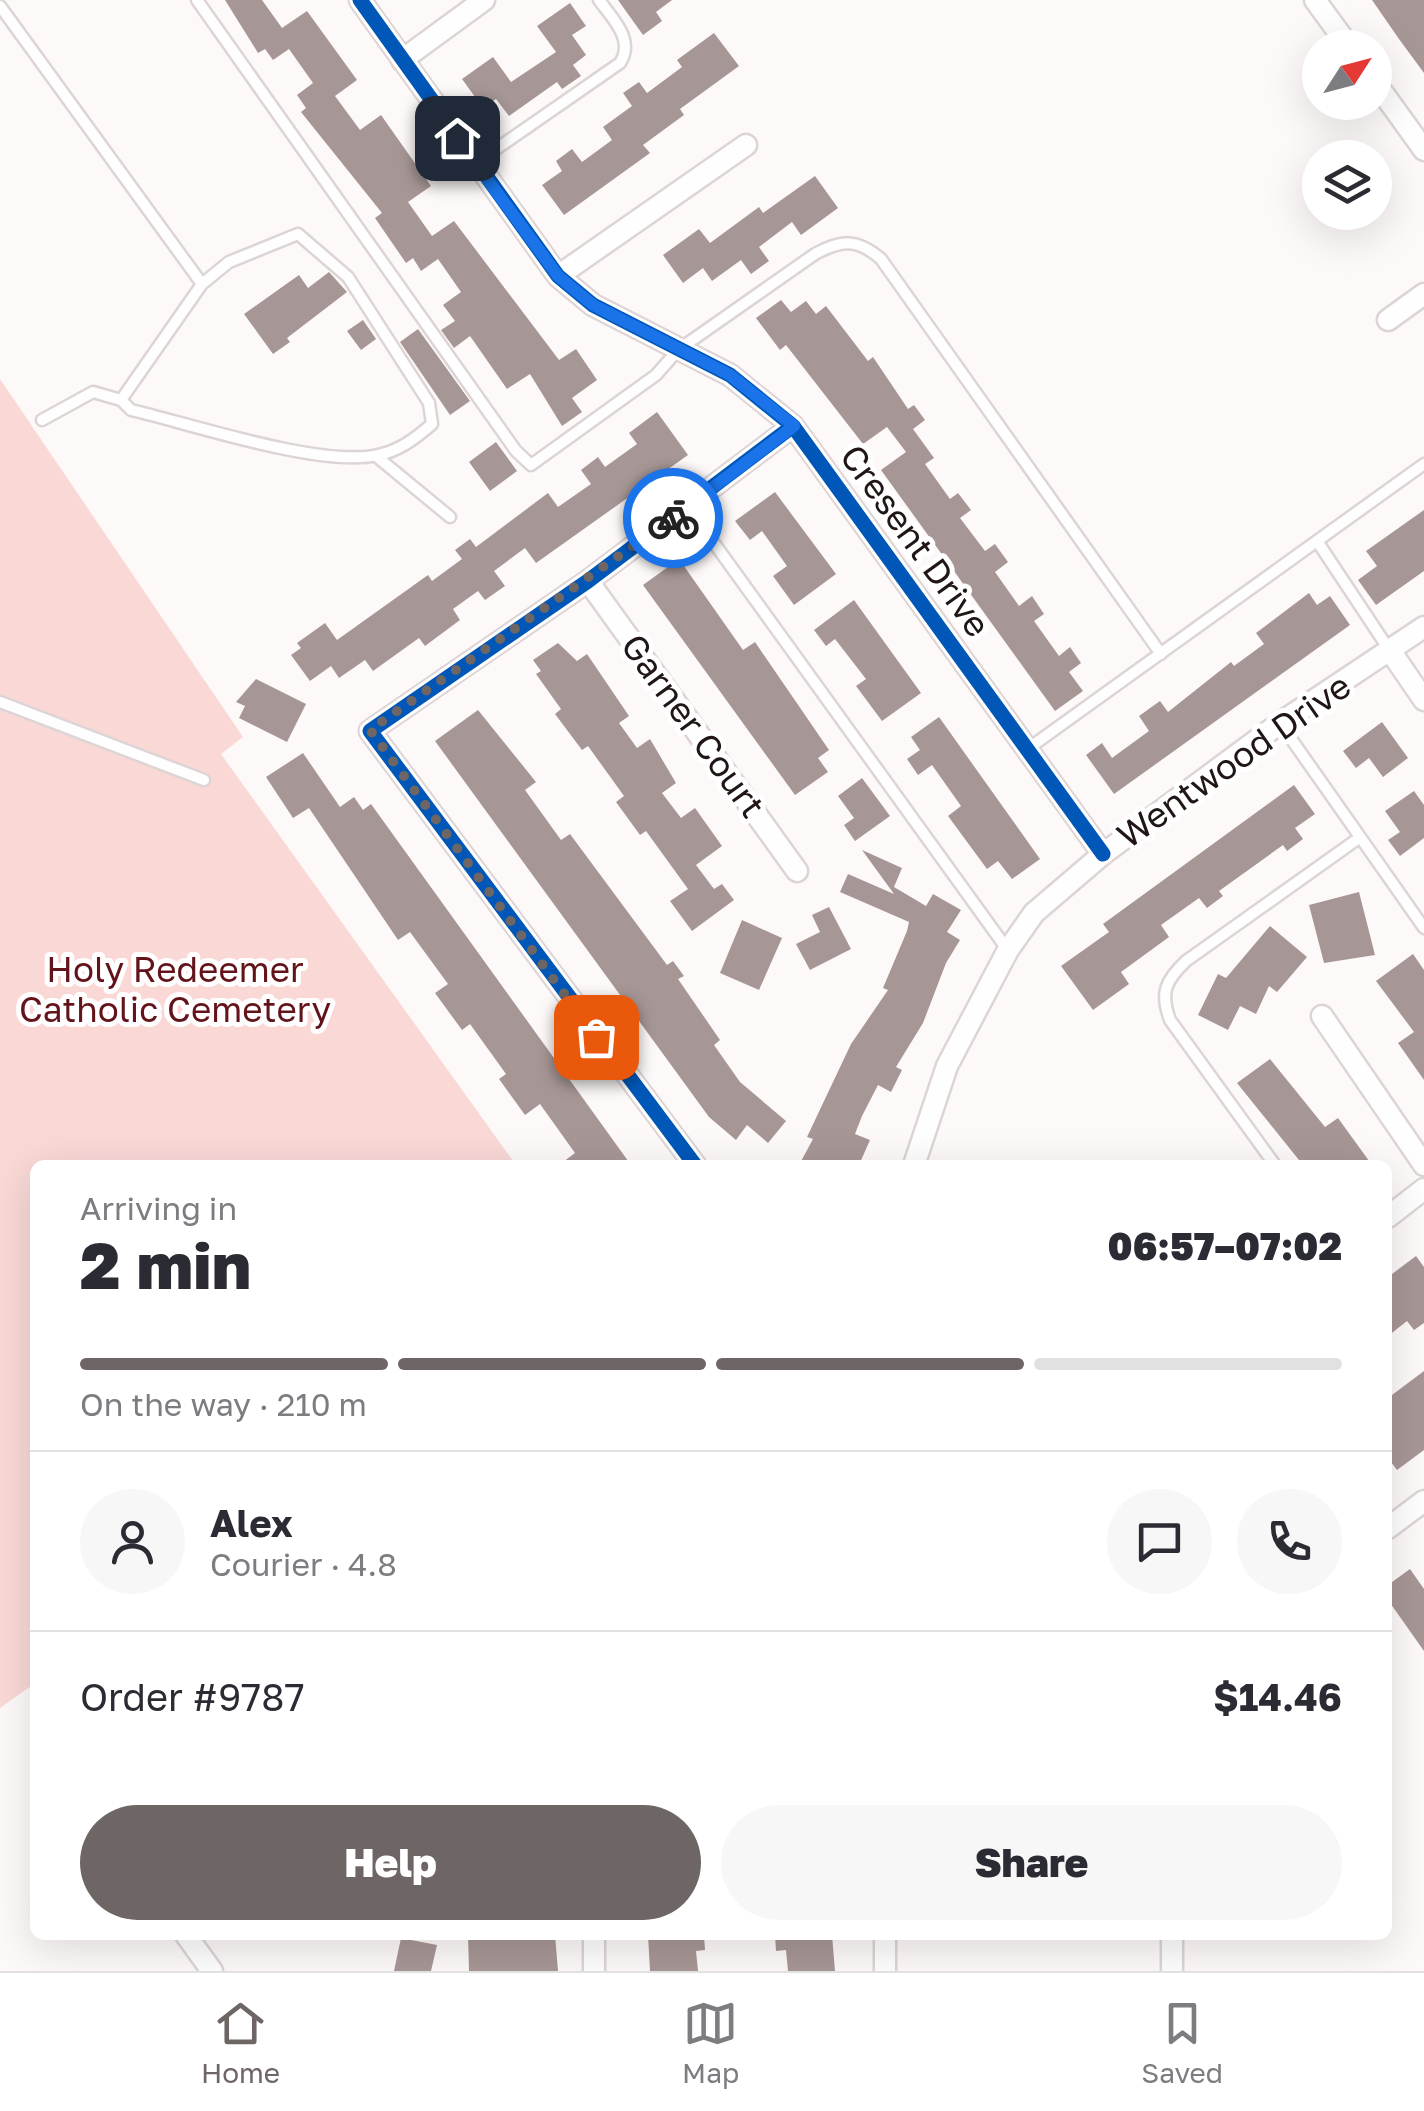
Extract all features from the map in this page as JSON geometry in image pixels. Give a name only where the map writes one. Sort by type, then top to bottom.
[{"type":"street","name":"Cresent Drive","points":[[360,0],[558,276],[593,305],[730,375],[794,426],[1103,854]]},
{"type":"street","points":[[402,60],[484,0]]},
{"type":"street","points":[[1316,0],[1337,30]]},
{"type":"street","points":[[1392,106],[1424,150]]},
{"type":"street","points":[[558,276],[746,144]]},
{"type":"street","points":[[1388,320],[1424,294]]},
{"type":"street","points":[[691,1160],[370,730],[588,581],[794,426]]},
{"type":"street","name":"Garner Court","points":[[588,581],[797,871]]},
{"type":"street","name":"Wentwood Drive","points":[[916,1160],[947,1066],[1008,950],[1034,913],[1103,854],[1280,723],[1424,627]]},
{"type":"street","points":[[1391,652],[1424,700]]},
{"type":"street","points":[[1322,1016],[1424,1165]]},
{"type":"street","points":[[1392,1214],[1424,1188]]},
{"type":"street","points":[[1392,1525],[1424,1501]]},
{"type":"street","points":[[190,1940],[212,1971]]},
{"type":"street","points":[[594,1940],[594,1971]]},
{"type":"street","points":[[885,1940],[885,1971]]},
{"type":"street","points":[[1172,1940],[1172,1971]]},
{"type":"lane","points":[[197,0],[505,435],[531,465],[656,375],[678,350],[837,242],[851,241],[869,249],[1161,654]]},
{"type":"lane","points":[[475,164],[624,57],[624,37],[599,0]]},
{"type":"lane","points":[[0,6],[86,131],[202,284]]},
{"type":"lane","points":[[42,420],[92,392],[121,400],[131,410],[304,450],[376,456],[400,448],[432,424],[429,403],[348,277],[298,234],[229,262],[202,284],[121,400]]},
{"type":"lane","points":[[376,456],[450,518]]},
{"type":"lane","points":[[1029,748],[1424,464]]},
{"type":"lane","points":[[688,507],[1008,950]]},
{"type":"lane","points":[[1317,541],[1391,652]]},
{"type":"lane","points":[[0,702],[204,780]]},
{"type":"lane","points":[[1280,723],[1424,928]]},
{"type":"lane","points":[[1271,1160],[1170,1020],[1162,1000],[1168,978],[1186,961],[1360,838]]},
{"type":"green space","name":"Holy Redeemer Catholic Cemetery","points":[[0,379],[243,737],[221,754],[512,1160],[30,1160],[30,1687],[0,1708]]},
{"type":"building","points":[[225,0],[262,0],[282,28],[307,11],[357,80],[335,96],[360,130],[381,115],[431,186],[408,202],[432,236],[454,221],[559,360],[576,349],[597,380],[572,398],[582,412],[562,426],[530,374],[507,389],[470,336],[454,348],[441,330],[455,321],[443,305],[461,292],[438,259],[421,271],[413,258],[406,263],[375,218],[382,213],[301,112],[306,108],[297,95],[313,83],[289,49],[273,60],[265,49],[258,53]]},
{"type":"building","points":[[618,0],[672,0],[656,12],[662,21],[643,35]]},
{"type":"building","points":[[1372,0],[1424,0],[1424,73],[1399,39]]},
{"type":"building","points":[[570,3],[586,26],[572,35],[586,55],[573,65],[581,76],[562,89],[557,82],[509,116],[496,99],[483,108],[462,79],[493,57],[511,82],[556,52],[537,26]]},
{"type":"building","points":[[714,33],[739,66],[680,109],[684,115],[643,145],[650,153],[564,215],[542,185],[562,171],[556,161],[572,149],[582,162],[612,140],[603,127],[632,106],[623,93],[639,82],[647,93],[682,67],[677,60]]},
{"type":"building","points":[[815,176],[838,208],[801,235],[792,222],[759,247],[769,261],[751,274],[741,260],[712,281],[703,268],[683,283],[663,255],[699,229],[710,243],[759,207],[763,213]]},
{"type":"building","points":[[329,272],[347,292],[287,338],[290,342],[273,354],[244,314],[299,275],[308,288]]},
{"type":"building","points":[[781,300],[791,312],[806,301],[816,314],[826,306],[868,361],[873,357],[908,409],[914,405],[925,420],[913,429],[934,458],[925,464],[950,499],[958,493],[971,510],[960,518],[985,551],[995,544],[1008,562],[995,572],[1019,606],[1032,596],[1044,614],[1034,621],[1059,656],[1070,647],[1081,663],[1069,672],[1083,691],[1055,711],[881,470],[906,452],[887,427],[863,444],[786,345],[780,350],[756,318]]},
{"type":"building","points":[[363,320],[376,339],[361,350],[347,331]]},
{"type":"building","points":[[418,329],[470,401],[450,415],[400,342]]},
{"type":"building","points":[[657,412],[688,455],[536,563],[525,548],[494,571],[505,586],[485,600],[478,591],[453,609],[460,620],[425,646],[419,638],[373,671],[365,660],[339,678],[331,666],[310,681],[291,655],[301,648],[297,643],[325,623],[337,640],[428,575],[432,581],[462,559],[455,550],[470,539],[476,547],[548,493],[558,507],[591,484],[581,470],[598,457],[605,467],[637,444],[629,433]]},
{"type":"building","points":[[496,442],[517,471],[490,491],[469,462]]},
{"type":"building","points":[[775,492],[836,574],[794,605],[773,576],[787,566],[762,531],[750,540],[735,521]]},
{"type":"building","points":[[1424,510],[1424,571],[1376,605],[1358,580],[1377,566],[1366,551]]},
{"type":"building","points":[[679,559],[743,650],[755,642],[829,750],[818,758],[828,772],[795,795],[643,585]]},
{"type":"building","points":[[1309,593],[1317,605],[1330,596],[1350,625],[1114,794],[1086,755],[1102,743],[1112,758],[1149,731],[1139,716],[1160,701],[1168,712],[1231,662],[1234,666],[1264,644],[1256,633]]},
{"type":"building","points":[[854,600],[921,693],[882,721],[856,686],[866,679],[835,639],[826,646],[814,630]]},
{"type":"building","points":[[558,643],[577,661],[587,654],[629,716],[619,723],[637,748],[650,739],[676,783],[662,793],[681,818],[695,808],[722,846],[696,865],[714,889],[722,884],[734,900],[692,931],[670,901],[688,889],[646,831],[640,835],[616,802],[624,796],[588,746],[582,750],[555,714],[561,709],[536,674],[541,671],[533,660]]},
{"type":"building","points":[[256,679],[306,704],[287,742],[239,718],[245,706],[236,702]]},
{"type":"building","points":[[478,710],[536,782],[525,790],[561,840],[570,834],[667,965],[673,961],[684,976],[678,979],[720,1040],[714,1045],[740,1082],[786,1121],[768,1143],[747,1125],[736,1140],[709,1117],[435,741]]},
{"type":"building","points":[[939,717],[1040,859],[1012,879],[998,861],[987,869],[948,816],[961,806],[932,765],[918,775],[907,759],[920,750],[911,737]]},
{"type":"building","points":[[1382,722],[1408,758],[1383,777],[1369,758],[1356,768],[1343,751]]},
{"type":"building","points":[[303,753],[340,807],[354,797],[363,810],[371,804],[627,1160],[566,1160],[575,1153],[540,1104],[525,1115],[499,1079],[506,1074],[470,1024],[462,1030],[435,993],[448,984],[410,932],[398,940],[309,808],[293,818],[266,777]]},
{"type":"building","points":[[862,778],[890,816],[855,841],[844,825],[854,818],[838,796]]},
{"type":"building","points":[[1294,785],[1315,814],[1295,828],[1303,839],[1287,851],[1283,845],[1219,891],[1223,896],[1207,908],[1199,898],[1161,925],[1169,937],[1121,972],[1129,984],[1093,1010],[1061,966],[1109,932],[1103,924]]},
{"type":"building","points":[[1414,791],[1424,805],[1424,838],[1400,856],[1388,840],[1400,832],[1385,811]]},
{"type":"building","points":[[862,850],[902,868],[894,887],[926,906],[933,894],[961,910],[947,932],[960,940],[946,963],[923,1023],[896,1067],[902,1070],[891,1092],[878,1085],[862,1116],[855,1134],[870,1140],[861,1160],[802,1160],[813,1139],[807,1137],[851,1044],[888,990],[883,988],[909,922],[840,892],[848,874],[894,894]]},
{"type":"building","points":[[1359,892],[1375,955],[1324,963],[1309,905]]},
{"type":"building","points":[[829,907],[851,949],[810,970],[796,944],[820,932],[812,915]]},
{"type":"building","points":[[742,920],[782,938],[759,990],[720,973]]},
{"type":"building","points":[[1270,926],[1307,957],[1277,992],[1269,986],[1256,1014],[1240,1006],[1228,1030],[1198,1015],[1218,974],[1226,978]]},
{"type":"building","points":[[1413,954],[1424,970],[1424,1080],[1398,1043],[1414,1032],[1376,981]]},
{"type":"building","points":[[1270,1059],[1325,1127],[1338,1118],[1368,1160],[1299,1160],[1237,1083]]},
{"type":"building","points":[[1416,1256],[1424,1267],[1424,1323],[1414,1330],[1407,1321],[1392,1333],[1392,1274]]},
{"type":"building","points":[[1424,1371],[1424,1450],[1397,1470],[1392,1463],[1392,1395]]},
{"type":"building","points":[[1410,1569],[1424,1589],[1424,1651],[1392,1606],[1392,1582]]},
{"type":"building","points":[[401,1940],[437,1945],[431,1971],[394,1971]]},
{"type":"building","points":[[468,1940],[555,1940],[558,1971],[469,1971]]},
{"type":"building","points":[[648,1940],[704,1940],[705,1950],[696,1951],[698,1971],[650,1971]]},
{"type":"building","points":[[775,1940],[832,1940],[835,1971],[788,1971],[786,1950],[776,1951]]},
{"type":"cycle path","points":[[360,0],[558,276],[593,305],[730,375],[793,426],[1103,854]]},
{"type":"cycle path","points":[[691,1160],[370,731],[588,581],[793,426]]},
{"type":"way so far","points":[[596,1037],[370,730],[673,518]]},
{"type":"route","points":[[457,138],[558,276],[593,305],[730,375],[794,426],[673,518]]}]
